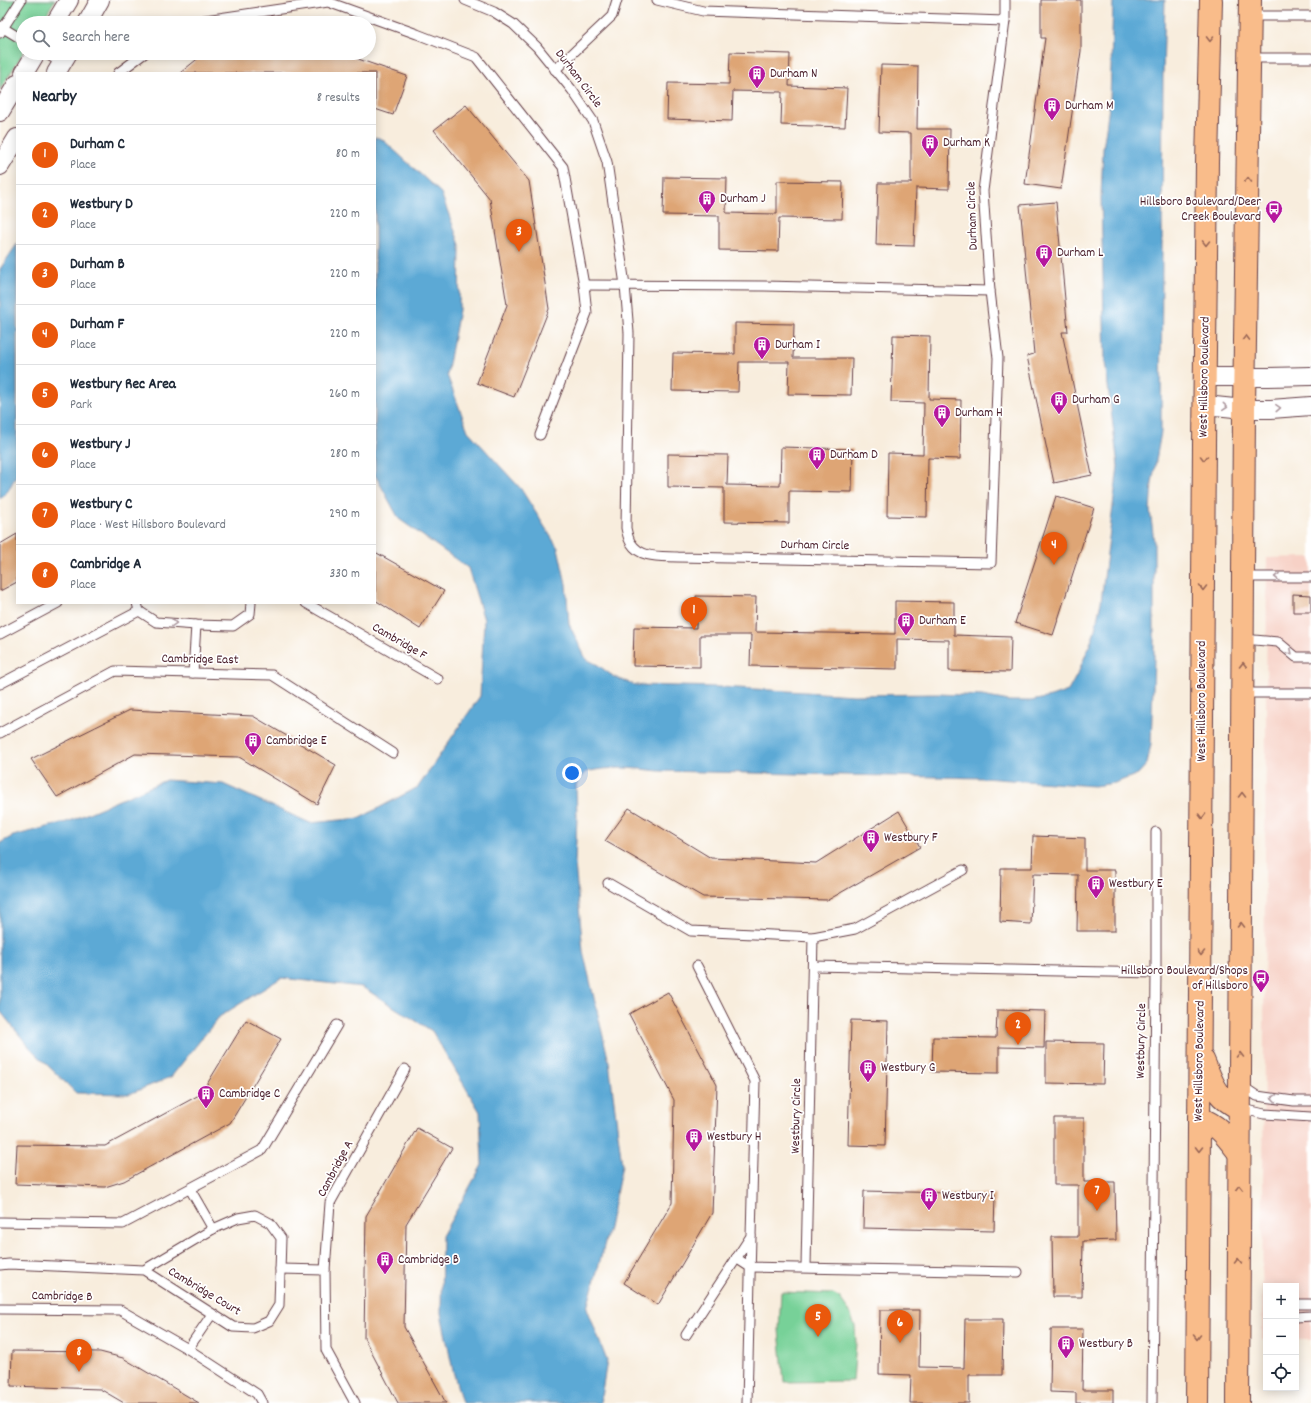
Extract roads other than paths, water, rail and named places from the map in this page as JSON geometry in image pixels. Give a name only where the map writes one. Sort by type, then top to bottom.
[{"type":"main road","name":"West Hillsboro Boulevard","points":[[1197,1403],[1207,155],[1211,0]]},
{"type":"main road","points":[[1238,1403],[1244,409],[1250,8]]},
{"type":"main road","points":[[1200,1054],[1218,1094],[1229,1103],[1239,1108]]},
{"type":"main road","points":[[1200,1118],[1210,1122],[1221,1130],[1239,1153]]},
{"type":"street","points":[[59,16],[69,0]]},
{"type":"street","points":[[90,16],[100,0]]},
{"type":"street","points":[[25,72],[32,60]]},
{"type":"street","points":[[0,112],[16,86]]},
{"type":"street","points":[[0,166],[16,140]]},
{"type":"street","points":[[1205,376],[1311,376]]},
{"type":"street","points":[[1205,405],[1244,409],[1271,409],[1311,406]]},
{"type":"lane","points":[[16,36],[1,29],[21,0]]},
{"type":"lane","name":"Durham Circle","points":[[465,0],[494,12],[513,24],[537,47],[572,90],[593,121],[607,162],[625,285],[629,333],[626,528],[631,543],[639,552],[648,556],[678,557],[991,563],[998,358],[990,291],[983,191],[1005,21],[1005,0]]},
{"type":"lane","points":[[556,70],[612,16],[617,0]]},
{"type":"lane","points":[[657,0],[703,11],[1005,21]]},
{"type":"lane","points":[[230,16],[328,1],[368,16]]},
{"type":"lane","points":[[1250,8],[1311,16]]},
{"type":"lane","points":[[376,19],[476,58],[563,167],[584,285],[587,313],[540,435]]},
{"type":"lane","points":[[1249,58],[1311,58]]},
{"type":"lane","points":[[119,72],[136,60]]},
{"type":"lane","points":[[584,285],[764,286],[990,291]]},
{"type":"lane","points":[[1243,577],[1311,577]]},
{"type":"lane","points":[[0,634],[56,604]]},
{"type":"lane","points":[[0,684],[138,607],[156,622],[233,626],[250,614],[251,604]]},
{"type":"lane","name":"Cambridge F","points":[[308,604],[438,680]]},
{"type":"lane","points":[[193,673],[196,625]]},
{"type":"lane","points":[[1243,639],[1278,642],[1296,657],[1311,657]]},
{"type":"lane","name":"Cambridge East","points":[[0,733],[115,671],[272,675],[393,753]]},
{"type":"lane","points":[[1243,693],[1311,693]]},
{"type":"lane","name":"Westbury Circle","points":[[1152,1403],[1156,832]]},
{"type":"lane","points":[[608,883],[691,931],[813,937],[855,929],[963,870]]},
{"type":"lane","name":"Westbury Circle","points":[[806,1267],[813,937]]},
{"type":"lane","points":[[697,966],[755,1081],[747,1403]]},
{"type":"lane","points":[[813,966],[1156,973]]},
{"type":"lane","points":[[0,1222],[123,1224],[262,1150],[337,1024]]},
{"type":"lane","name":"Cambridge A","points":[[355,1403],[326,1350],[325,1270],[330,1203],[405,1069]]},
{"type":"lane","points":[[1240,1085],[1257,1096],[1294,1101],[1311,1101]]},
{"type":"lane","points":[[1239,1108],[1264,1114],[1311,1117]]},
{"type":"lane","points":[[190,1189],[213,1229]]},
{"type":"lane","name":"Cambridge Court","points":[[255,1215],[270,1223],[281,1238],[279,1305],[270,1321],[253,1328],[233,1327],[144,1270],[213,1229],[238,1218],[255,1215]]},
{"type":"lane","points":[[686,1335],[751,1236]]},
{"type":"lane","points":[[736,1258],[750,1267],[1018,1272]]},
{"type":"lane","points":[[0,1265],[9,1264],[144,1270]]},
{"type":"lane","points":[[280,1269],[325,1270]]},
{"type":"lane","points":[[1299,1304],[1311,1304]]},
{"type":"lane","name":"Cambridge B","points":[[0,1309],[120,1310],[188,1349],[257,1394],[262,1403]]},
{"type":"lane","points":[[188,1349],[212,1314]]},
{"type":"lane","points":[[1299,1316],[1311,1316]]},
{"type":"water","points":[[1113,0],[1165,0],[1163,75],[1161,432],[1152,483],[1150,510],[1154,542],[1154,659],[1151,744],[1147,764],[1138,774],[1115,783],[1094,786],[983,778],[659,771],[622,768],[586,772],[576,785],[577,817],[575,863],[583,951],[609,1062],[622,1165],[609,1228],[587,1308],[607,1361],[600,1403],[462,1403],[453,1371],[441,1313],[442,1236],[482,1165],[480,1112],[432,1031],[362,987],[281,978],[219,1017],[171,1077],[129,1094],[76,1093],[30,1048],[0,1011],[0,843],[13,836],[70,821],[166,780],[223,784],[310,823],[360,818],[418,787],[480,696],[484,620],[468,568],[399,519],[376,477],[376,137],[382,139],[441,193],[460,245],[459,310],[447,375],[468,431],[521,489],[558,548],[566,584],[569,624],[586,659],[598,665],[614,677],[635,685],[721,687],[854,695],[938,694],[982,696],[1009,701],[1031,701],[1051,697],[1068,691],[1079,671],[1094,634],[1101,602],[1118,466],[1105,362],[1101,196],[1103,149],[1110,100]]},
{"type":"water","points":[[16,245],[16,476],[8,491],[0,499],[0,269]]},
{"type":"place","name":"Durham N","points":[[757,89]]},
{"type":"place","name":"Durham M","points":[[1052,121]]},
{"type":"place","name":"Durham K","points":[[930,158]]},
{"type":"place","name":"Durham J","points":[[707,214]]},
{"type":"place","name":"Hillsboro Boulevard/Deer Creek Boulevard","points":[[1274,224]]},
{"type":"place","name":"Durham B","points":[[519,252]]},
{"type":"place","name":"Durham L","points":[[1044,268]]},
{"type":"place","name":"Durham I","points":[[762,360]]},
{"type":"place","name":"Durham G","points":[[1059,415]]},
{"type":"place","name":"Durham H","points":[[942,428]]},
{"type":"place","name":"Durham D","points":[[817,470]]},
{"type":"place","name":"Durham F","points":[[1054,565]]},
{"type":"place","name":"Durham C","points":[[694,630]]},
{"type":"place","name":"Durham E","points":[[906,636]]},
{"type":"place","name":"Cambridge E","points":[[253,756]]},
{"type":"place","name":"Westbury F","points":[[871,853]]},
{"type":"place","name":"Westbury E","points":[[1096,899]]},
{"type":"place","name":"Hillsboro Boulevard/Shops of Hillsboro","points":[[1261,993]]},
{"type":"place","name":"Westbury D","points":[[1018,1045]]},
{"type":"place","name":"Westbury G","points":[[868,1083]]},
{"type":"place","name":"Cambridge C","points":[[206,1109]]},
{"type":"place","name":"Westbury H","points":[[694,1152]]},
{"type":"place","name":"Westbury I","points":[[929,1211]]},
{"type":"place","name":"Westbury C","points":[[1097,1211]]},
{"type":"place","name":"Cambridge B","points":[[385,1275]]},
{"type":"place","name":"Westbury Rec Area","points":[[818,1337]]},
{"type":"place","name":"Westbury J","points":[[900,1343]]},
{"type":"place","name":"Westbury B","points":[[1066,1359]]},
{"type":"place","name":"Cambridge A","points":[[79,1372]]}]
